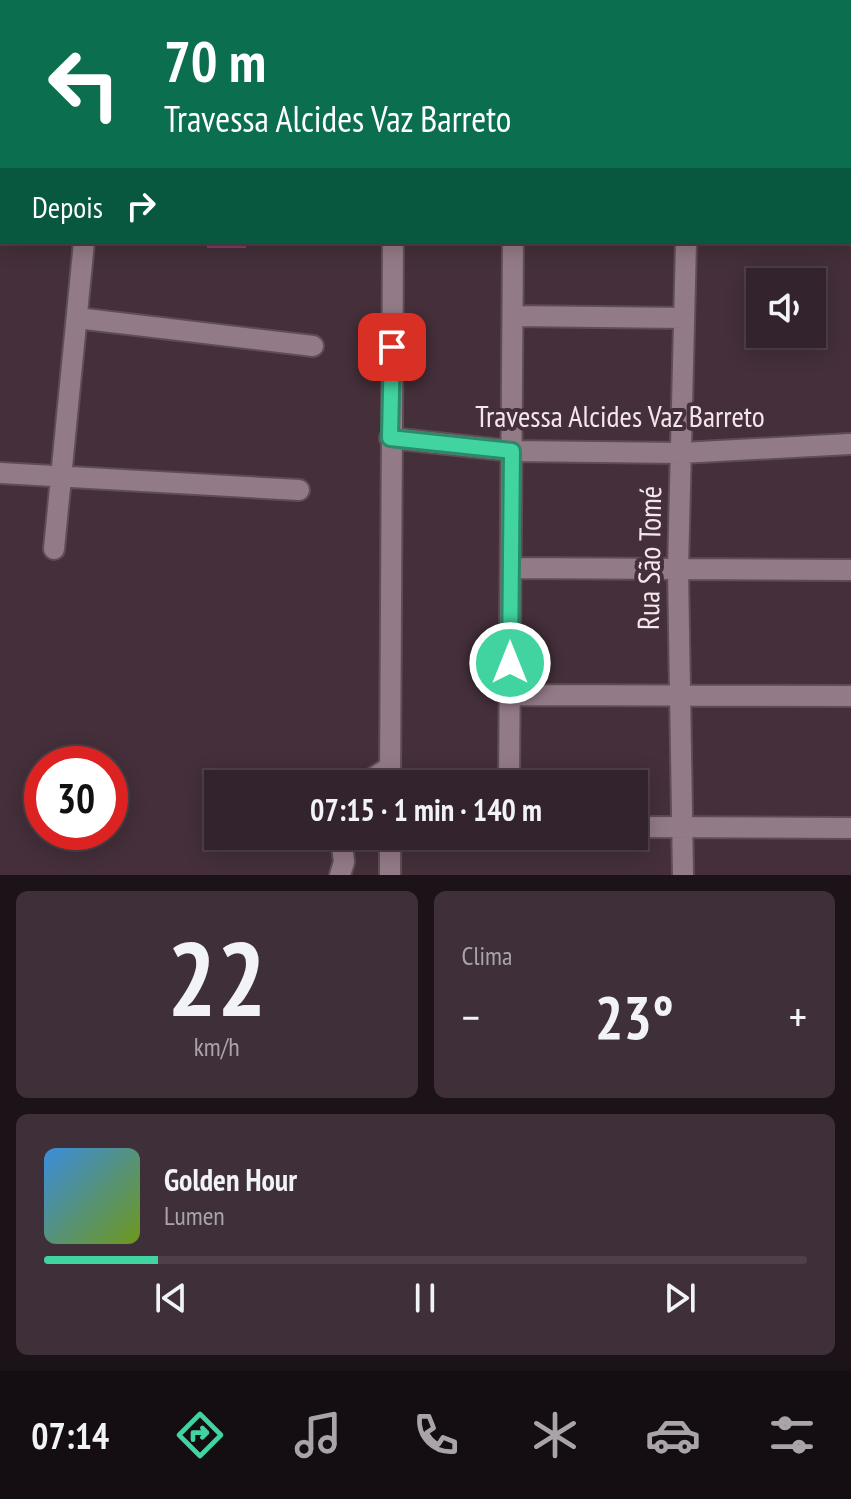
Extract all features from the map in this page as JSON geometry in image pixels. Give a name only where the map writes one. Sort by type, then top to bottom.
[{"type":"street","points":[[54,549],[84,244]]},
{"type":"street","points":[[390,770],[393,244]]},
{"type":"street","points":[[509,770],[513,244]]},
{"type":"street","name":"Rua São Tomé","points":[[683,875],[678,569],[686,244]]},
{"type":"street","points":[[513,316],[684,318]]},
{"type":"street","points":[[77,318],[313,346]]},
{"type":"street","points":[[850,445],[851,436]]},
{"type":"street","name":"Travessa Alcides Vaz Barreto","points":[[390,438],[512,451],[681,453],[850,445]]},
{"type":"street","points":[[0,473],[299,490]]},
{"type":"street","points":[[511,568],[851,570]]},
{"type":"street","points":[[510,695],[851,696]]},
{"type":"street","points":[[648,827],[851,828]]},
{"type":"street","points":[[340,875],[344,862],[343,850]]},
{"type":"street","points":[[390,850],[390,875]]},
{"type":"building","points":[[207,244],[246,244],[246,248],[207,248]]},
{"type":"route","points":[[392,347],[390,438],[512,451],[510,663]]}]
